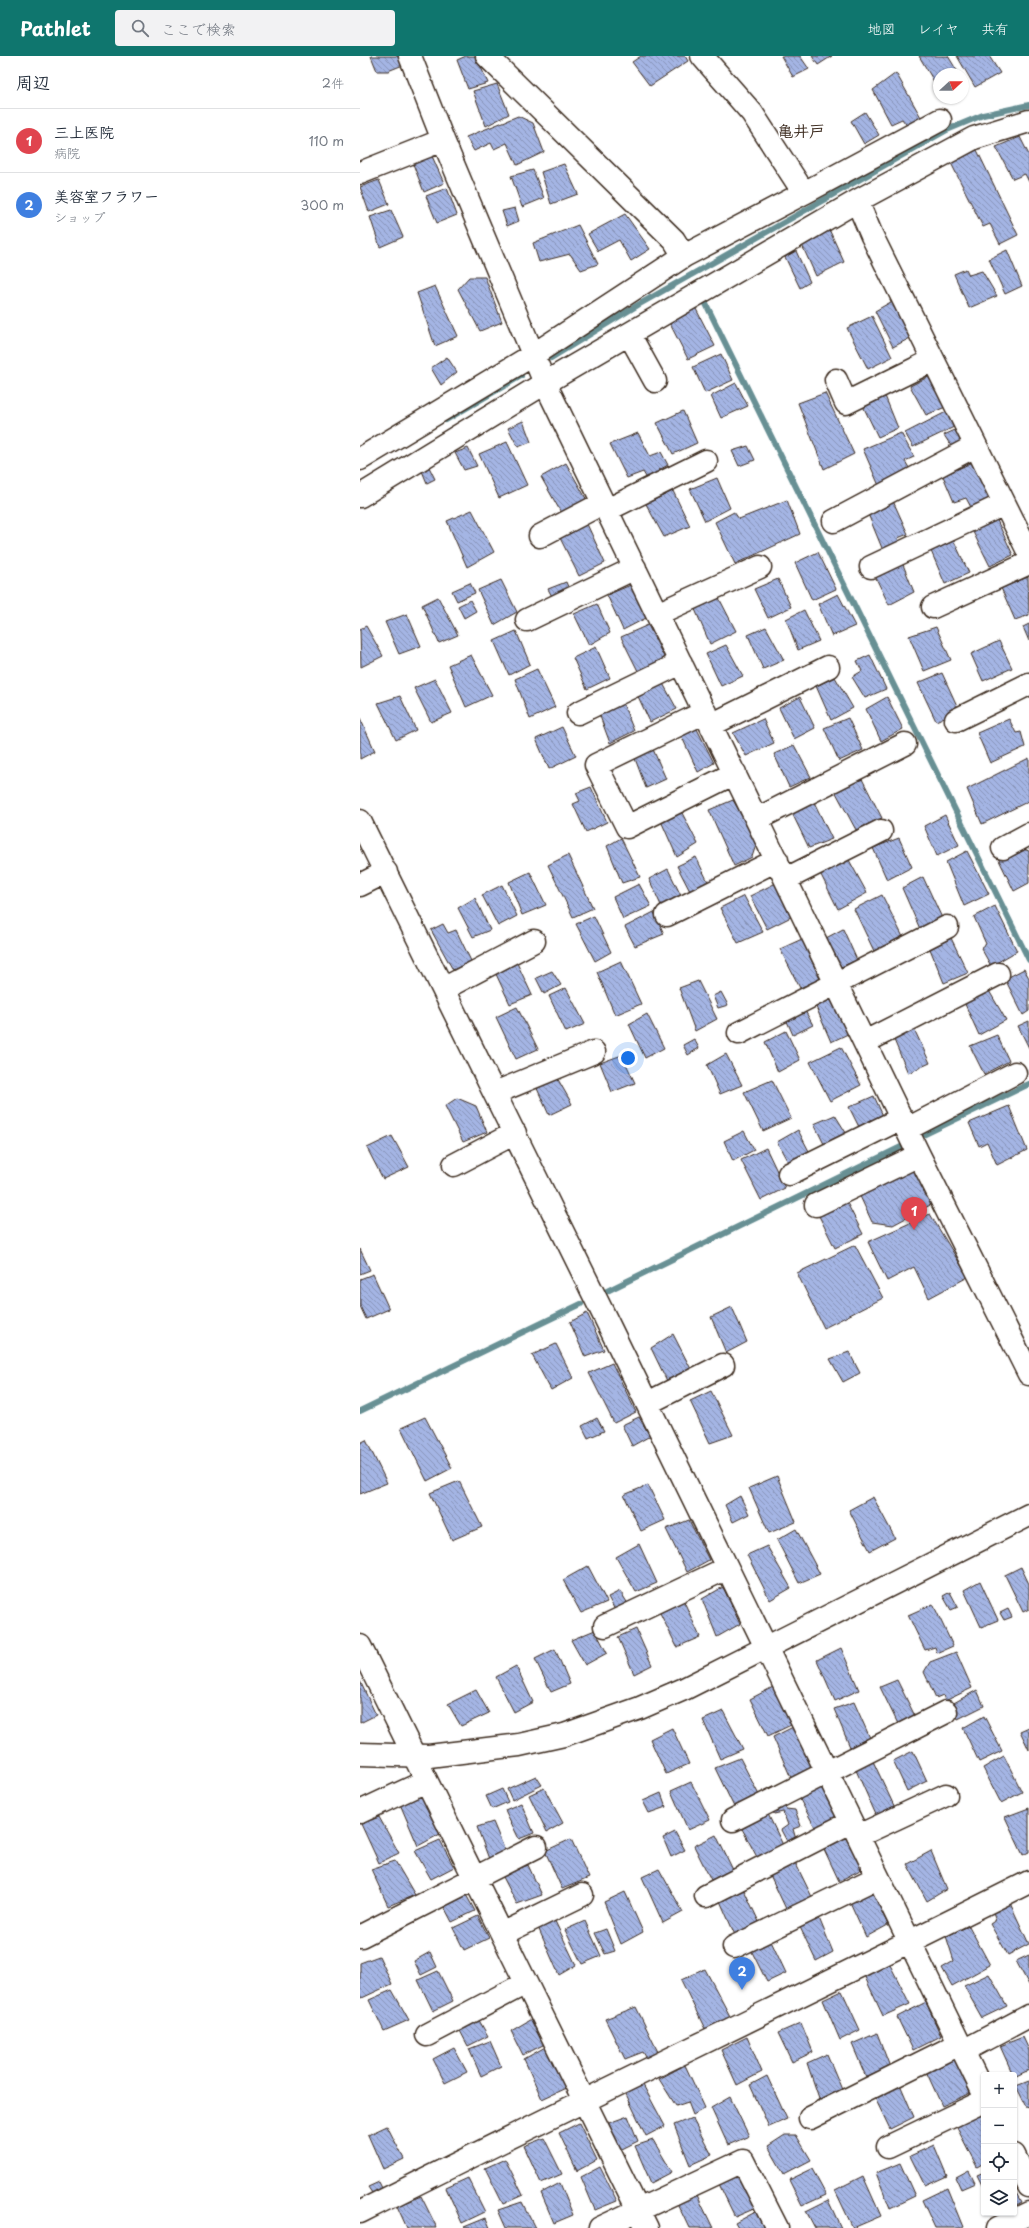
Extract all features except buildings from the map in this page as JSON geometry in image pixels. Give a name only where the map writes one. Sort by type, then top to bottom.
[{"type":"street","points":[[410,56],[443,140],[545,383],[735,772],[919,1155],[1029,1374]]},
{"type":"street","points":[[487,56],[674,240],[684,256]]},
{"type":"street","points":[[702,56],[752,113],[804,193]]},
{"type":"street","points":[[360,459],[533,355],[684,256],[940,120]]},
{"type":"street","points":[[360,496],[545,383],[857,201],[974,138],[1029,121]]},
{"type":"street","points":[[360,173],[443,140]]},
{"type":"street","points":[[857,201],[875,243],[1029,553]]},
{"type":"street","points":[[629,334],[656,381]]},
{"type":"street","points":[[836,380],[846,403],[933,360]]},
{"type":"street","points":[[834,521],[975,446]]},
{"type":"street","points":[[540,536],[706,462]]},
{"type":"street","points":[[871,567],[1004,504]]},
{"type":"street","points":[[933,606],[1029,563]]},
{"type":"street","points":[[657,614],[760,567]]},
{"type":"street","points":[[527,620],[635,568]]},
{"type":"street","points":[[578,713],[681,663]]},
{"type":"street","points":[[735,772],[627,827],[596,765],[828,667]]},
{"type":"street","points":[[956,720],[1029,684]]},
{"type":"street","points":[[757,819],[904,744]]},
{"type":"street","points":[[360,821],[648,1403],[765,1648],[981,2088]]},
{"type":"street","points":[[667,915],[881,831]]},
{"type":"street","points":[[1003,848],[1029,834]]},
{"type":"street","points":[[360,885],[386,872]]},
{"type":"street","points":[[739,1033],[947,927]]},
{"type":"street","points":[[443,989],[534,941]]},
{"type":"street","points":[[865,1042],[998,974]]},
{"type":"street","points":[[495,1093],[594,1052]]},
{"type":"street","points":[[789,1174],[904,1124],[1015,1073]]},
{"type":"street","points":[[454,1165],[515,1133]]},
{"type":"street","points":[[816,1205],[919,1155]]},
{"type":"street","points":[[648,1403],[723,1365]]},
{"type":"street","points":[[360,1754],[429,1756],[512,1746],[564,1735],[640,1708],[684,1690],[1029,1515]]},
{"type":"street","points":[[605,1626],[727,1568]]},
{"type":"street","points":[[360,1646],[643,2219]]},
{"type":"street","points":[[733,1820],[946,1712]]},
{"type":"street","points":[[360,1812],[426,1781]]},
{"type":"street","points":[[706,1896],[854,1829],[946,1795]]},
{"type":"street","points":[[361,1936],[536,1847]]},
{"type":"street","points":[[734,1947],[878,1877]]},
{"type":"street","points":[[360,2212],[584,2099],[910,1942],[1029,1882]]},
{"type":"street","points":[[502,1934],[582,1894]]},
{"type":"street","points":[[427,2035],[526,1984]]},
{"type":"street","points":[[810,2118],[1029,2016]]},
{"type":"street","points":[[888,2147],[981,2102]]},
{"type":"street","points":[[1017,2152],[1029,2146]]},
{"type":"street","points":[[1017,2160],[1029,2186]]},
{"type":"street","points":[[600,2228],[643,2219],[743,2161],[777,2228]]},
{"type":"street","points":[[998,2228],[1029,2213]]},
{"type":"waterway","points":[[551,358],[638,305],[947,130],[983,115],[1029,105]]},
{"type":"waterway","points":[[705,302],[1029,960]]},
{"type":"waterway","points":[[446,420],[521,376]]},
{"type":"waterway","points":[[923,1135],[1029,1084]]},
{"type":"waterway","points":[[603,1293],[903,1146]]},
{"type":"waterway","points":[[360,1411],[581,1304]]},
{"type":"place","name":"三上医院","points":[[914,1230]]},
{"type":"place","name":"美容室フラワー","points":[[742,1990]]},
{"type":"district","name":"亀井戸","points":[[801,131]]}]
